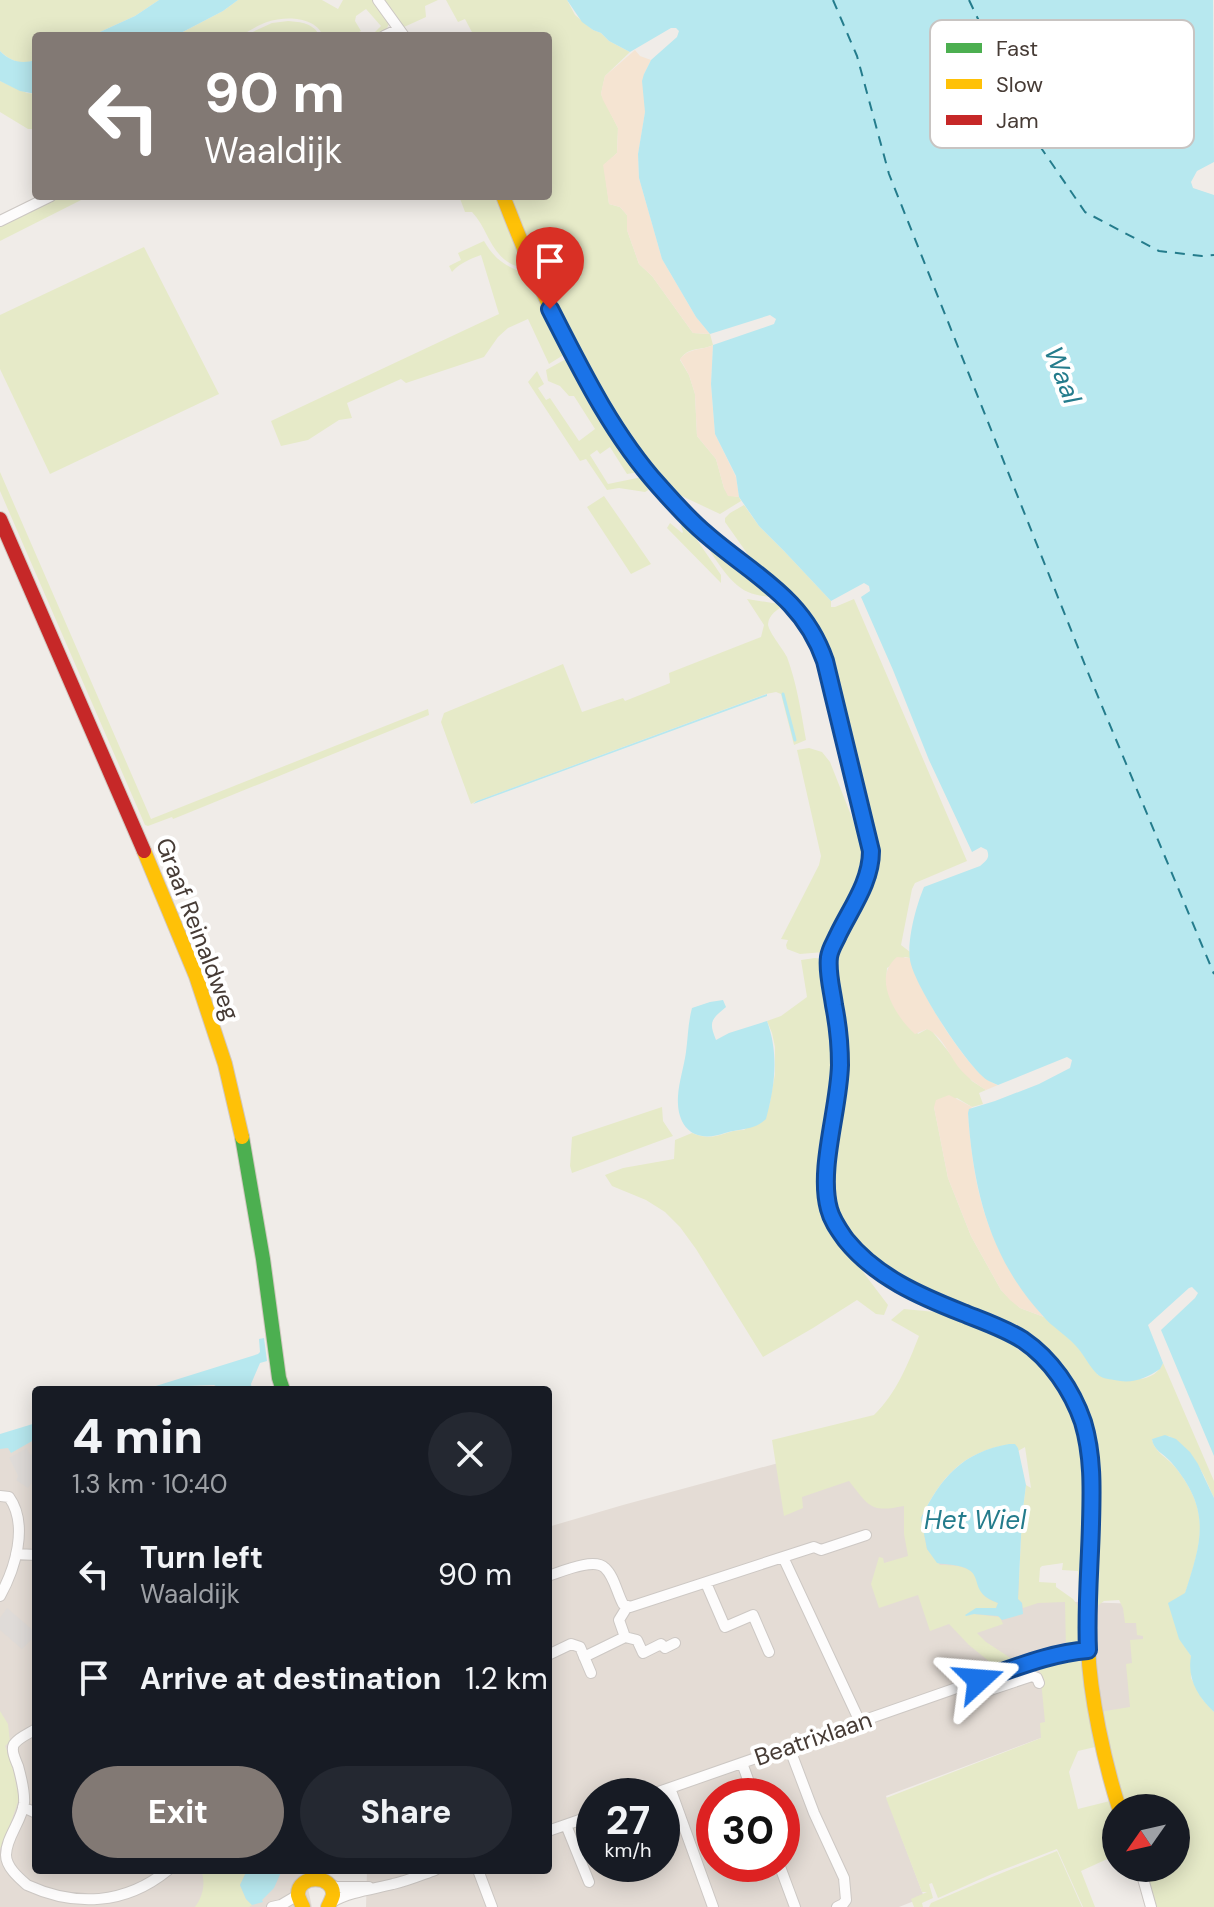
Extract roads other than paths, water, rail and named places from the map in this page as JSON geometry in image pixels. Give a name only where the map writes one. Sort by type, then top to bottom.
[{"type":"street","points":[[378,0],[402,32]]},
{"type":"street","points":[[0,221],[43,200]]},
{"type":"street","points":[[505,200],[531,268],[560,329],[637,459],[692,522],[789,601],[809,626],[819,645],[871,851],[866,881],[829,955],[840,1046],[839,1091],[825,1179],[830,1213],[856,1252],[885,1276],[916,1293],[997,1326],[1040,1353],[1058,1374],[1082,1419],[1093,1481],[1088,1650],[1100,1732],[1116,1794]]},
{"type":"street","name":"Graaf Reinaldweg","points":[[0,519],[168,907],[196,976],[225,1064],[247,1159],[279,1386]]},
{"type":"street","points":[[0,1496],[9,1497],[17,1511],[18,1536],[10,1576],[0,1596]]},
{"type":"street","points":[[625,1637],[619,1620],[627,1607],[804,1549],[814,1547],[821,1550],[866,1535]]},
{"type":"street","points":[[16,1554],[32,1555]]},
{"type":"street","points":[[783,1557],[860,1722]]},
{"type":"street","points":[[552,1575],[588,1564],[601,1565],[608,1571],[627,1607]]},
{"type":"street","points":[[706,1583],[725,1627],[753,1615],[769,1652]]},
{"type":"street","points":[[584,1657],[625,1637],[637,1640],[643,1653],[661,1644],[665,1648],[675,1643]]},
{"type":"street","points":[[552,1653],[571,1644],[580,1647],[591,1673]]},
{"type":"street","name":"Beatrixlaan","points":[[680,1785],[1042,1659],[1088,1650]]},
{"type":"street","name":"Beatrixlaan","points":[[979,1680],[987,1691],[1032,1676],[1039,1683]]},
{"type":"street","points":[[32,1732],[13,1746],[23,1803],[6,1852],[10,1866],[26,1884],[66,1905],[84,1907],[130,1895],[163,1874]]},
{"type":"street","points":[[789,1747],[845,1881],[846,1900],[837,1907]]},
{"type":"street","points":[[742,1763],[747,1778]]},
{"type":"street","points":[[23,1803],[32,1802]]},
{"type":"street","points":[[23,1803],[32,1810]]},
{"type":"street","points":[[680,1816],[713,1907]]},
{"type":"street","points":[[552,1830],[576,1821]]},
{"type":"street","points":[[566,1825],[576,1850]]},
{"type":"street","points":[[277,1906],[301,1902],[300,1887],[309,1875],[325,1878],[337,1887],[371,1888],[392,1885],[424,1874]]},
{"type":"street","points":[[480,1874],[492,1907]]},
{"type":"street","points":[[325,1878],[333,1893],[330,1904]]},
{"type":"street","points":[[786,1882],[795,1907]]},
{"type":"street","points":[[1144,1882],[1151,1907]]},
{"type":"street","points":[[330,1904],[338,1898],[371,1888]]},
{"type":"water","points":[[159,0],[238,0],[183,32],[100,32],[135,16]]},
{"type":"water","name":"Waal","points":[[567,0],[1213,0],[1214,162],[1197,171],[1191,182],[1193,188],[1214,195],[1214,1456],[1161,1330],[1195,1298],[1198,1293],[1192,1287],[1148,1325],[1163,1363],[1160,1369],[1133,1381],[1109,1379],[1097,1374],[1075,1345],[1043,1316],[1025,1294],[997,1247],[974,1169],[969,1109],[1039,1084],[1070,1068],[1072,1060],[1067,1057],[998,1085],[989,1081],[954,1042],[921,987],[909,952],[913,923],[924,887],[980,866],[987,859],[987,850],[981,847],[972,852],[929,760],[861,597],[870,591],[869,586],[864,583],[831,601],[759,526],[739,497],[736,476],[715,434],[711,384],[713,345],[774,324],[776,319],[770,315],[710,334],[696,317],[662,259],[639,178],[638,154],[645,112],[642,81],[651,60],[677,37],[679,31],[671,28],[630,52],[582,22]]},
{"type":"water","points":[[0,51],[16,61],[32,61],[32,93],[0,81]]},
{"type":"water","points":[[767,696],[473,804],[477,801]]},
{"type":"water","points":[[723,1000],[726,1007],[712,1024],[716,1040],[767,1021],[774,1058],[772,1094],[766,1119],[756,1126],[714,1136],[696,1135],[684,1125],[678,1107],[692,1008]]},
{"type":"water","points":[[264,1338],[267,1361],[260,1363],[251,1386],[156,1386],[258,1354],[259,1339]]},
{"type":"water","points":[[32,1424],[32,1441],[11,1453],[8,1448],[0,1449],[0,1434]]},
{"type":"water","points":[[1165,1435],[1176,1439],[1190,1452],[1214,1498],[1214,1712],[1195,1686],[1191,1656],[1179,1639],[1168,1603],[1185,1593],[1196,1557],[1200,1526],[1193,1495],[1184,1479],[1153,1443],[1152,1439]]},
{"type":"water","name":"Het Wiel","points":[[1015,1444],[1018,1448],[1026,1485],[1018,1599],[1022,1603],[1023,1614],[1002,1620],[998,1616],[966,1616],[976,1608],[996,1608],[998,1603],[983,1595],[969,1570],[937,1563],[927,1549],[921,1518],[937,1490],[955,1469],[979,1453]]},
{"type":"water","points":[[245,1874],[280,1874],[263,1902],[252,1905],[240,1885]]},
{"type":"waterway","points":[[783,694],[795,740]]}]
